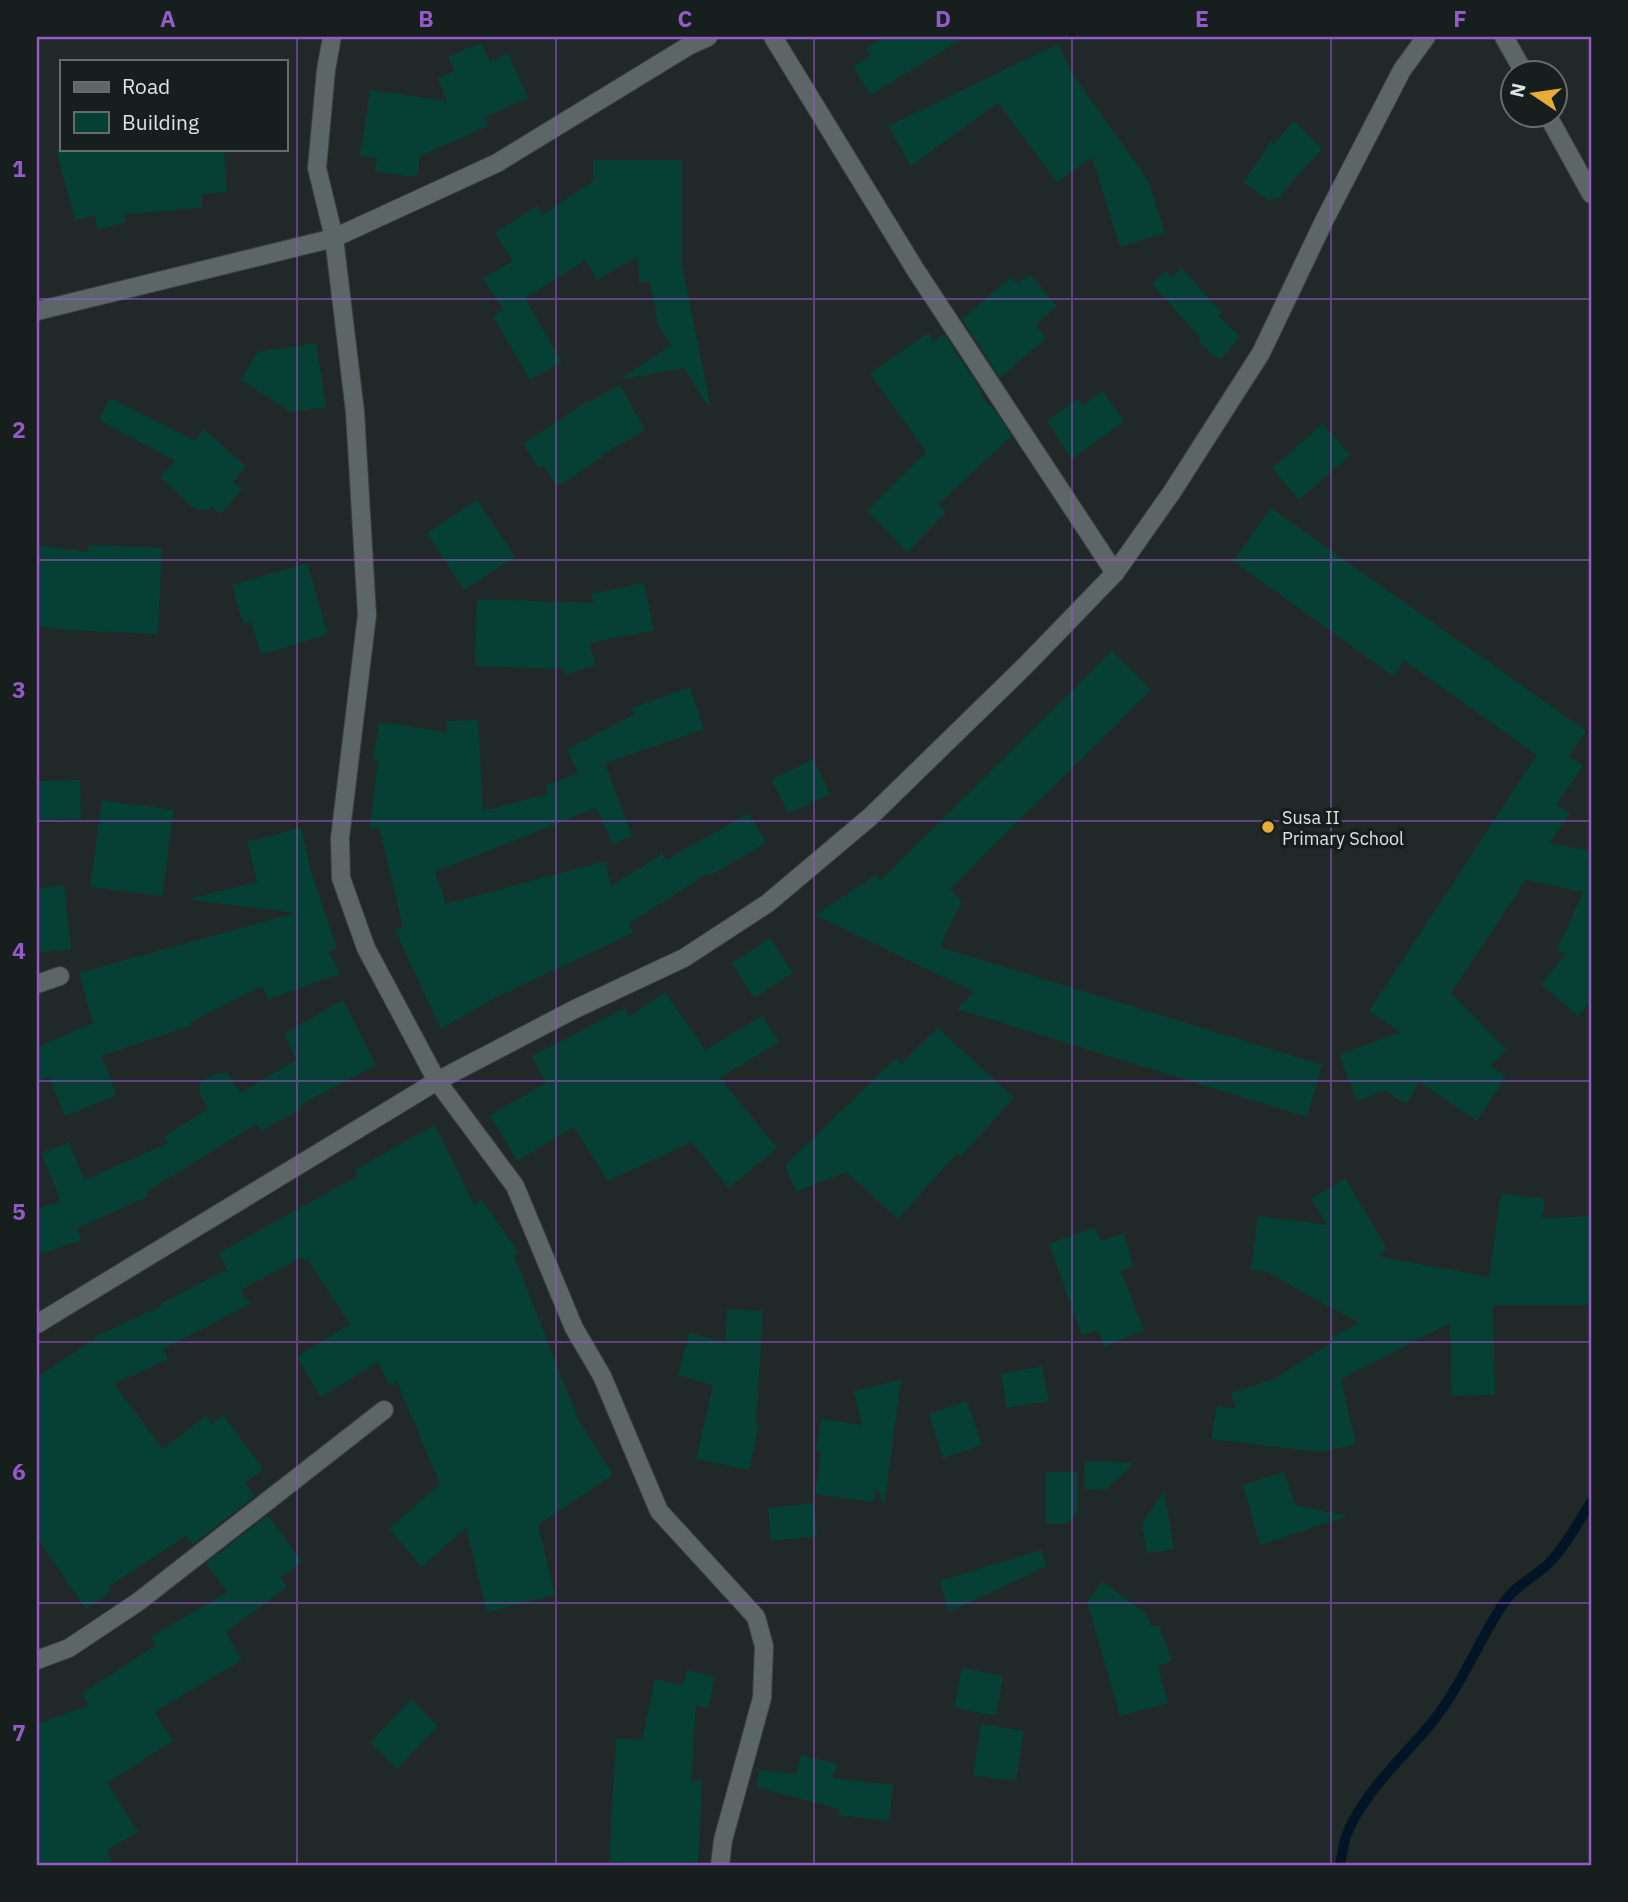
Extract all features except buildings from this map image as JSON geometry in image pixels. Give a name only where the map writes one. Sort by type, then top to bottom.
[{"type":"street","points":[[332,37],[326,70],[317,168],[334,238],[355,412],[367,615],[340,838],[341,878],[366,948],[437,1081],[515,1186],[574,1328],[603,1376],[659,1511],[756,1617],[764,1646],[762,1698],[723,1840],[720,1865]]},
{"type":"street","points":[[37,311],[334,238],[497,163],[690,45],[708,37]]},
{"type":"street","points":[[773,37],[915,269],[1115,573]]},
{"type":"street","points":[[37,1324],[437,1081],[575,1009],[684,958],[768,903],[870,817],[1026,666],[1115,573],[1261,353],[1325,219],[1396,82],[1426,37]]},
{"type":"street","points":[[1504,37],[1517,60]]},
{"type":"street","points":[[1556,130],[1591,194]]},
{"type":"street","points":[[37,984],[60,976]]},
{"type":"street","points":[[37,1660],[69,1648],[138,1602],[384,1410]]},
{"type":"waterway","points":[[1340,1865],[1345,1839],[1361,1807],[1444,1706],[1505,1601],[1555,1556],[1591,1502]]},
{"type":"place","name":"Susa II Primary School","points":[[1268,827]]}]
